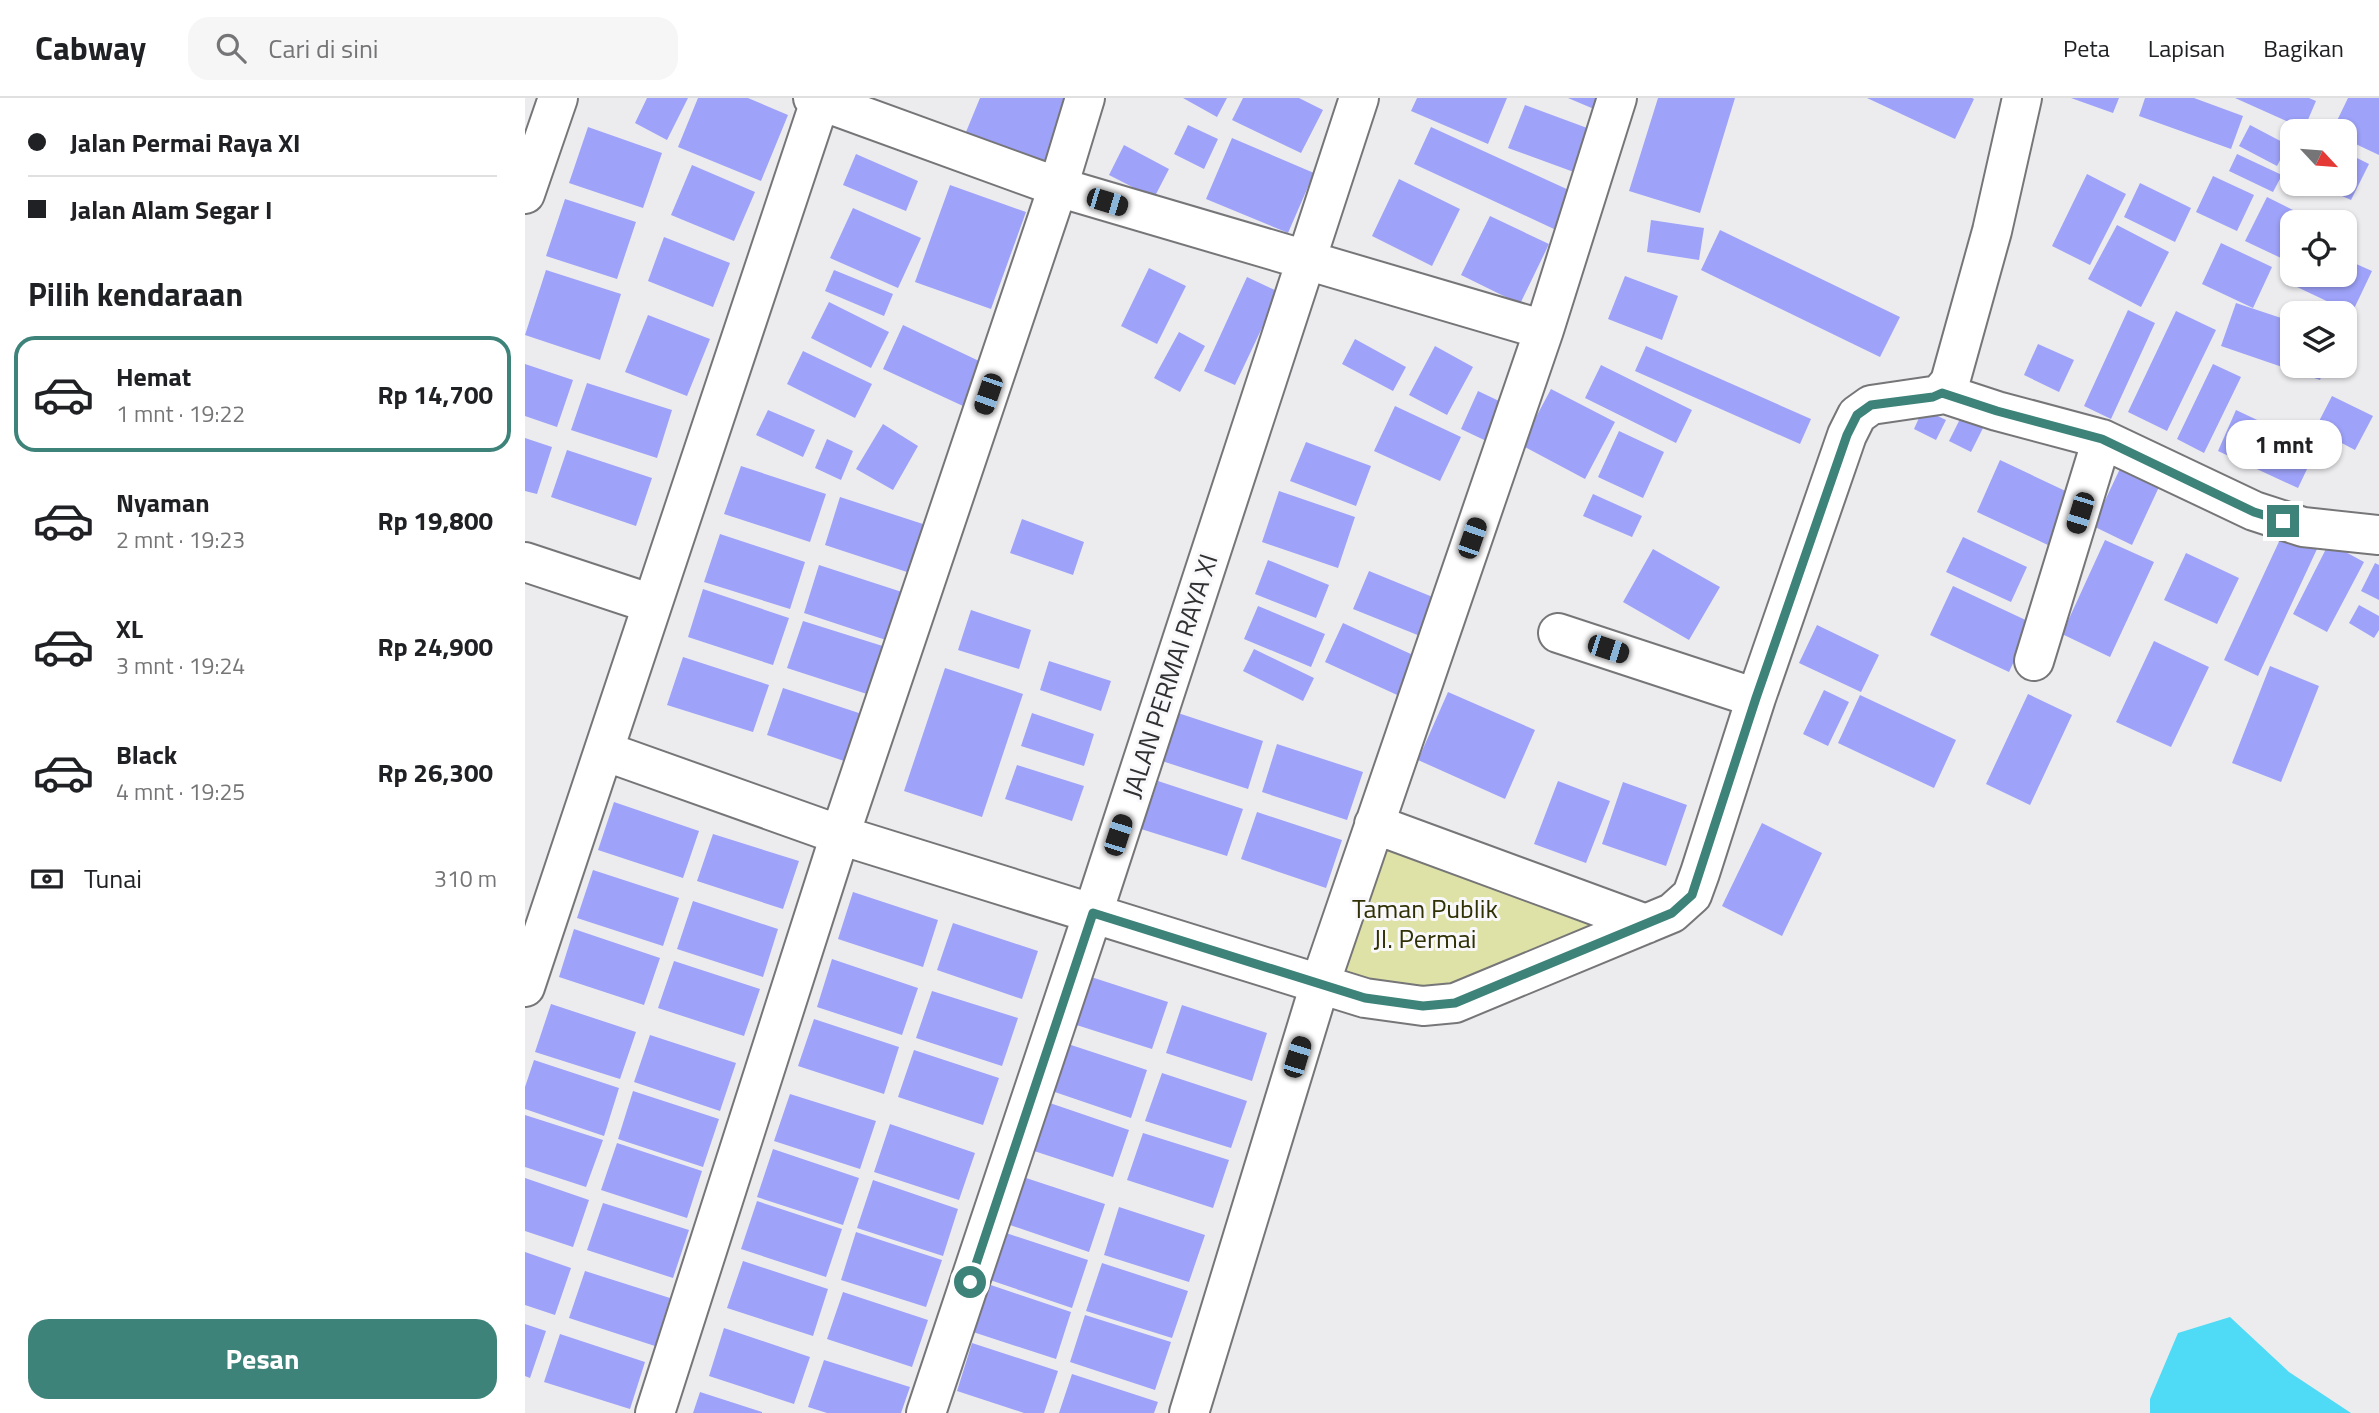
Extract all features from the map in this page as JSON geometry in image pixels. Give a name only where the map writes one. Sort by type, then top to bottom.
[{"type":"street","points":[[525,194],[558,98]]},
{"type":"street","points":[[655,1413],[840,835],[1058,187],[1085,98]]},
{"type":"street","name":"JALAN PERMAI RAYA XI","points":[[926,1413],[1093,913],[1359,98]]},
{"type":"street","points":[[1189,1413],[1319,984],[1544,330],[1617,98]]},
{"type":"street","points":[[604,751],[840,835],[1365,998],[1423,1006],[1455,1003],[1672,913],[1692,895],[1756,698],[1847,435],[1857,415],[1871,405],[1933,397],[1942,393],[1950,382],[1992,230],[2022,98]]},
{"type":"street","points":[[525,988],[539,901],[604,751],[818,99],[1058,187],[1544,330]]},
{"type":"street","points":[[1942,393],[1997,411],[2102,439],[2254,512],[2303,527],[2379,535]]},
{"type":"street","points":[[2034,661],[2102,439]]},
{"type":"street","points":[[525,562],[652,604]]},
{"type":"street","points":[[1558,633],[1756,698]]},
{"type":"street","points":[[1374,824],[1646,924]]},
{"type":"green space","name":"Taman Publik Jl. Permai","points":[[1374,824],[1646,924],[1455,1003],[1320,984]]},
{"type":"water","points":[[2230,1317],[2289,1372],[2351,1413],[2150,1413],[2150,1399],[2178,1333]]},
{"type":"building","points":[[647,98],[688,98],[667,140],[635,123]]},
{"type":"building","points":[[698,98],[748,98],[788,115],[761,181],[678,147]]},
{"type":"building","points":[[980,98],[1080,98],[1051,168],[966,132]]},
{"type":"building","points":[[1183,98],[1227,98],[1217,117]]},
{"type":"building","points":[[1243,98],[1299,98],[1323,110],[1301,153],[1232,120]]},
{"type":"building","points":[[1417,98],[1507,98],[1488,144],[1411,111]]},
{"type":"building","points":[[1568,98],[1599,98],[1594,109]]},
{"type":"building","points":[[1658,98],[1735,98],[1700,213],[1629,191]]},
{"type":"building","points":[[1867,98],[1972,98],[1974,99],[1955,139]]},
{"type":"building","points":[[2071,98],[2119,98],[2113,113]]},
{"type":"building","points":[[2145,98],[2194,98],[2243,116],[2231,149],[2139,116]]},
{"type":"building","points":[[2235,98],[2309,98],[2316,101],[2308,119],[2282,119]]},
{"type":"building","points":[[2348,98],[2379,98],[2379,155],[2357,145],[2357,119],[2338,119]]},
{"type":"building","points":[[1525,105],[1598,132],[1582,175],[1508,148]]},
{"type":"building","points":[[1188,125],[1218,139],[1204,169],[1174,154]]},
{"type":"building","points":[[2250,125],[2280,141],[2280,160],[2277,166],[2239,146]]},
{"type":"building","points":[[588,127],[662,153],[643,208],[569,183]]},
{"type":"building","points":[[1431,127],[1571,191],[1554,229],[1414,164]]},
{"type":"building","points":[[1232,138],[1314,173],[1288,233],[1206,199]]},
{"type":"building","points":[[1124,145],[1169,169],[1154,198],[1109,175]]},
{"type":"building","points":[[856,154],[918,181],[906,211],[843,185]]},
{"type":"building","points":[[2237,154],[2280,174],[2280,179],[2273,192],[2229,171]]},
{"type":"building","points":[[2357,158],[2369,164],[2357,188]]},
{"type":"building","points":[[692,165],[755,192],[734,241],[671,215]]},
{"type":"building","points":[[2087,174],[2126,194],[2090,265],[2052,246]]},
{"type":"building","points":[[2213,176],[2254,195],[2237,231],[2196,212]]},
{"type":"building","points":[[1399,179],[1460,209],[1432,266],[1372,236]]},
{"type":"building","points":[[2140,183],[2191,208],[2175,242],[2124,217]]},
{"type":"building","points":[[950,185],[1026,212],[991,309],[915,282]]},
{"type":"building","points":[[2267,197],[2293,210],[2280,210],[2280,258],[2245,241]]},
{"type":"building","points":[[565,199],[636,222],[617,279],[546,256]]},
{"type":"building","points":[[853,208],[921,238],[898,288],[830,258]]},
{"type":"building","points":[[1490,216],[1549,244],[1520,304],[1461,275]]},
{"type":"building","points":[[1651,220],[1704,228],[1699,260],[1647,252]]},
{"type":"building","points":[[2117,225],[2169,252],[2141,307],[2088,279]]},
{"type":"building","points":[[1720,230],[1900,317],[1880,357],[1701,270]]},
{"type":"building","points":[[664,237],[730,263],[713,307],[648,281]]},
{"type":"building","points":[[2221,243],[2272,267],[2253,308],[2202,284]]},
{"type":"building","points":[[2357,264],[2372,271],[2357,302],[2327,301],[2297,287],[2357,287]]},
{"type":"building","points":[[1149,268],[1186,286],[1157,344],[1121,326]]},
{"type":"building","points":[[546,270],[621,294],[600,360],[525,335]]},
{"type":"building","points":[[834,270],[893,294],[884,316],[825,291]]},
{"type":"building","points":[[1625,276],[1678,296],[1662,340],[1608,319]]},
{"type":"building","points":[[1247,277],[1279,292],[1235,385],[1204,371]]},
{"type":"building","points":[[829,302],[889,332],[871,368],[811,338]]},
{"type":"building","points":[[2236,303],[2280,318],[2280,366],[2221,346]]},
{"type":"building","points":[[2128,310],[2155,323],[2111,419],[2084,406]]},
{"type":"building","points":[[2176,311],[2216,330],[2167,431],[2128,412]]},
{"type":"building","points":[[648,315],[710,339],[687,396],[625,372]]},
{"type":"building","points":[[903,325],[996,369],[976,412],[883,369]]},
{"type":"building","points":[[1179,332],[1205,346],[1180,392],[1154,378]]},
{"type":"building","points":[[1355,339],[1406,367],[1393,391],[1342,364]]},
{"type":"building","points":[[2038,344],[2074,360],[2059,392],[2024,375]]},
{"type":"building","points":[[1435,346],[1473,367],[1447,415],[1409,395]]},
{"type":"building","points":[[1646,346],[1811,419],[1800,444],[1635,371]]},
{"type":"building","points":[[803,351],[872,384],[855,418],[787,384]]},
{"type":"building","points":[[525,364],[573,380],[557,427],[525,416]]},
{"type":"building","points":[[2213,364],[2241,377],[2204,453],[2177,439]]},
{"type":"building","points":[[1601,365],[1692,410],[1676,443],[1585,398]]},
{"type":"building","points":[[587,383],[672,410],[657,458],[571,430]]},
{"type":"building","points":[[1551,389],[1615,422],[1585,479],[1521,445]]},
{"type":"building","points":[[1478,391],[1516,409],[1499,447],[1461,429]]},
{"type":"building","points":[[2332,396],[2373,416],[2355,450],[2315,429]]},
{"type":"building","points":[[1395,406],[1461,437],[1440,481],[1374,451]]},
{"type":"building","points":[[1923,409],[1946,420],[1936,440],[1914,429]]},
{"type":"building","points":[[1965,409],[1987,420],[1971,452],[1949,441]]},
{"type":"building","points":[[768,410],[815,430],[803,457],[756,435]]},
{"type":"building","points":[[2236,410],[2317,448],[2298,488],[2218,451]]},
{"type":"building","points":[[883,424],[918,446],[893,490],[856,469]]},
{"type":"building","points":[[1619,431],[1664,452],[1643,498],[1598,477]]},
{"type":"building","points":[[525,438],[552,447],[537,494],[525,491]]},
{"type":"building","points":[[827,439],[853,451],[841,480],[815,468]]},
{"type":"building","points":[[1306,442],[1371,466],[1356,506],[1290,481]]},
{"type":"building","points":[[567,450],[652,478],[636,526],[551,497]]},
{"type":"building","points":[[2126,456],[2165,474],[2132,545],[2093,526]]},
{"type":"building","points":[[2000,460],[2074,495],[2050,546],[1977,512]]},
{"type":"building","points":[[741,466],[826,494],[810,542],[724,514]]},
{"type":"building","points":[[1279,491],[1355,517],[1338,568],[1262,542]]},
{"type":"building","points":[[1593,494],[1642,516],[1632,537],[1583,516]]},
{"type":"building","points":[[840,497],[926,525],[910,573],[825,545]]},
{"type":"building","points":[[1022,519],[1084,542],[1073,575],[1010,553]]},
{"type":"building","points":[[2283,533],[2317,549],[2258,676],[2224,660]]},
{"type":"building","points":[[720,534],[805,562],[790,609],[704,582]]},
{"type":"building","points":[[1963,537],[2027,567],[2011,602],[1946,572]]},
{"type":"building","points":[[2105,540],[2154,562],[2110,657],[2062,634]]},
{"type":"building","points":[[2329,543],[2364,562],[2327,632],[2293,614]]},
{"type":"building","points":[[1653,549],[1720,587],[1689,640],[1623,602]]},
{"type":"building","points":[[2186,553],[2239,578],[2217,624],[2164,600]]},
{"type":"building","points":[[1268,560],[1329,585],[1316,618],[1255,594]]},
{"type":"building","points":[[2375,563],[2379,565],[2379,600],[2361,591]]},
{"type":"building","points":[[819,565],[905,593],[889,641],[804,613]]},
{"type":"building","points":[[1369,571],[1440,600],[1425,638],[1353,609]]},
{"type":"building","points":[[1953,586],[2032,623],[2009,672],[1930,635]]},
{"type":"building","points":[[703,589],[789,618],[773,665],[688,637]]},
{"type":"building","points":[[2359,605],[2379,616],[2379,630],[2374,638],[2349,623]]},
{"type":"building","points":[[1258,606],[1325,634],[1311,667],[1244,639]]},
{"type":"building","points":[[971,610],[1031,630],[1019,669],[958,650]]},
{"type":"building","points":[[803,621],[889,648],[873,696],[787,668]]},
{"type":"building","points":[[1343,623],[1424,660],[1406,699],[1325,662]]},
{"type":"building","points":[[1817,625],[1879,655],[1861,692],[1799,663]]},
{"type":"building","points":[[2154,641],[2209,667],[2171,747],[2116,722]]},
{"type":"building","points":[[1254,649],[1314,678],[1303,701],[1243,671]]},
{"type":"building","points":[[683,657],[769,685],[753,732],[667,705]]},
{"type":"building","points":[[1049,661],[1111,681],[1101,711],[1040,690]]},
{"type":"building","points":[[2270,666],[2319,686],[2281,782],[2232,763]]},
{"type":"building","points":[[945,668],[1023,694],[982,817],[904,791]]},
{"type":"building","points":[[783,688],[868,716],[853,764],[767,735]]},
{"type":"building","points":[[1824,690],[1849,702],[1828,746],[1803,734]]},
{"type":"building","points":[[1448,692],[1535,730],[1505,799],[1418,760]]},
{"type":"building","points":[[2028,694],[2072,715],[2030,805],[1986,784]]},
{"type":"building","points":[[1860,695],[1956,740],[1934,788],[1838,743]]},
{"type":"building","points":[[1032,713],[1094,734],[1084,766],[1021,746]]},
{"type":"building","points":[[1178,713],[1263,741],[1248,789],[1162,761]]},
{"type":"building","points":[[1277,744],[1363,772],[1347,820],[1262,792]]},
{"type":"building","points":[[1017,765],[1084,786],[1072,821],[1005,799]]},
{"type":"building","points":[[1158,781],[1243,809],[1227,856],[1141,829]]},
{"type":"building","points":[[1558,781],[1610,801],[1586,863],[1534,844]]},
{"type":"building","points":[[1623,782],[1687,805],[1666,866],[1602,844]]},
{"type":"building","points":[[614,802],[699,831],[683,878],[598,850]]},
{"type":"building","points":[[1257,812],[1342,840],[1326,888],[1241,859]]},
{"type":"building","points":[[1762,823],[1822,853],[1782,936],[1722,906]]},
{"type":"building","points":[[713,834],[799,861],[783,909],[697,881]]},
{"type":"building","points":[[593,870],[679,898],[663,946],[577,918]]},
{"type":"building","points":[[853,892],[938,920],[923,967],[838,939]]},
{"type":"building","points":[[693,901],[778,929],[763,977],[677,949]]},
{"type":"building","points":[[953,923],[1038,951],[1022,999],[937,970]]},
{"type":"building","points":[[574,929],[660,958],[644,1005],[559,977]]},
{"type":"building","points":[[832,959],[918,988],[902,1035],[817,1007]]},
{"type":"building","points":[[674,961],[760,989],[744,1036],[658,1008]]},
{"type":"building","points":[[1082,974],[1168,1002],[1152,1049],[1067,1022]]},
{"type":"building","points":[[932,991],[1018,1018],[1002,1066],[916,1038]]},
{"type":"building","points":[[551,1004],[636,1032],[620,1079],[535,1052]]},
{"type":"building","points":[[1182,1005],[1267,1033],[1252,1081],[1166,1053]]},
{"type":"building","points":[[814,1019],[899,1047],[884,1094],[798,1066]]},
{"type":"building","points":[[650,1035],[736,1063],[720,1111],[634,1082]]},
{"type":"building","points":[[1062,1042],[1147,1070],[1131,1118],[1046,1089]]},
{"type":"building","points":[[914,1050],[999,1078],[983,1125],[898,1097]]},
{"type":"building","points":[[534,1060],[619,1088],[604,1136],[525,1109],[525,1087]]},
{"type":"building","points":[[1162,1073],[1247,1101],[1231,1148],[1145,1121]]},
{"type":"building","points":[[633,1091],[719,1119],[703,1167],[618,1139]]},
{"type":"building","points":[[790,1094],[876,1121],[860,1169],[774,1141]]},
{"type":"building","points":[[1044,1101],[1129,1130],[1113,1177],[1028,1149]]},
{"type":"building","points":[[525,1115],[603,1140],[586,1187],[525,1167]]},
{"type":"building","points":[[890,1124],[975,1153],[959,1200],[874,1172]]},
{"type":"building","points":[[1143,1133],[1229,1160],[1213,1208],[1127,1180]]},
{"type":"building","points":[[617,1143],[702,1171],[687,1218],[601,1190]]},
{"type":"building","points":[[773,1149],[859,1178],[843,1225],[757,1197]]},
{"type":"building","points":[[1020,1176],[1105,1204],[1089,1252],[1004,1223]]},
{"type":"building","points":[[525,1178],[589,1200],[573,1247],[525,1231]]},
{"type":"building","points":[[873,1180],[958,1209],[943,1256],[857,1228]]},
{"type":"building","points":[[757,1201],[842,1229],[826,1277],[741,1249]]},
{"type":"building","points":[[603,1203],[689,1230],[673,1278],[587,1250]]},
{"type":"building","points":[[1119,1207],[1205,1235],[1189,1282],[1104,1255]]},
{"type":"building","points":[[856,1232],[942,1260],[926,1307],[841,1280]]},
{"type":"building","points":[[1003,1232],[1088,1260],[1072,1308],[987,1279]]},
{"type":"building","points":[[525,1252],[571,1268],[555,1315],[525,1305]]},
{"type":"building","points":[[743,1261],[828,1289],[813,1336],[727,1308]]},
{"type":"building","points":[[1102,1263],[1188,1291],[1172,1338],[1086,1311]]},
{"type":"building","points":[[585,1271],[670,1298],[655,1346],[569,1318]]},
{"type":"building","points":[[985,1283],[1071,1312],[1056,1359],[970,1331]]},
{"type":"building","points":[[843,1292],[928,1320],[912,1367],[827,1339]]},
{"type":"building","points":[[1085,1315],[1171,1342],[1155,1390],[1070,1362]]},
{"type":"building","points":[[525,1324],[546,1331],[530,1378],[525,1376]]},
{"type":"building","points":[[724,1328],[810,1357],[794,1404],[709,1376]]},
{"type":"building","points":[[560,1334],[645,1362],[630,1409],[544,1382]]},
{"type":"building","points":[[972,1343],[1058,1371],[1044,1413],[1024,1413],[957,1391]]},
{"type":"building","points":[[824,1360],[910,1387],[901,1413],[827,1413],[808,1407]]},
{"type":"building","points":[[1072,1374],[1158,1402],[1154,1413],[1059,1413]]},
{"type":"building","points":[[700,1392],[762,1412],[762,1413],[693,1413]]},
{"type":"route","points":[[970,1282],[1093,913],[1365,998],[1423,1006],[1455,1003],[1672,913],[1692,895],[1756,698],[1847,435],[1857,415],[1871,405],[1933,397],[1942,393],[1997,411],[2102,439],[2254,512],[2283,521]]}]
